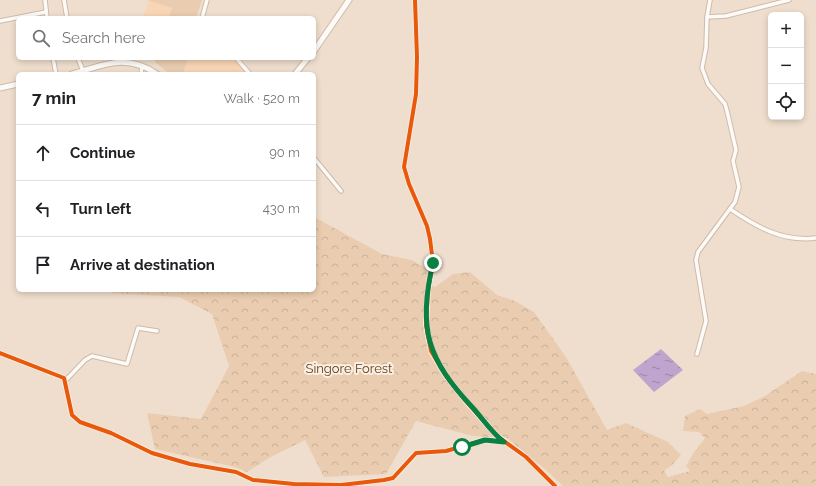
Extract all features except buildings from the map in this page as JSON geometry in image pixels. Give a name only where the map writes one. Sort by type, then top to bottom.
[{"type":"main road","points":[[316,48],[349,0]]},
{"type":"main road","points":[[297,72],[306,60]]},
{"type":"main road","points":[[79,72],[115,62],[136,63],[153,72]]},
{"type":"main road","points":[[0,88],[16,84]]},
{"type":"street","points":[[45,0],[47,16]]},
{"type":"street","points":[[64,0],[67,16]]},
{"type":"street","points":[[203,16],[207,0]]},
{"type":"street","points":[[415,0],[417,57],[416,94],[404,167],[409,184],[427,226],[430,238],[433,263],[428,290],[426,332],[431,351],[446,376],[465,400],[504,442],[526,457],[555,486]]},
{"type":"street","points":[[697,354],[706,321],[696,260],[698,252],[735,202],[739,187],[733,161],[736,150],[725,104],[708,84],[702,68],[706,48],[707,17],[710,0]]},
{"type":"street","points":[[707,17],[726,16],[789,0]]},
{"type":"street","points":[[26,16],[46,12]]},
{"type":"street","points":[[0,21],[16,18]]},
{"type":"street","points":[[54,60],[56,72]]},
{"type":"street","points":[[79,60],[83,71]]},
{"type":"street","points":[[238,60],[248,72]]},
{"type":"street","points":[[141,72],[142,66]]},
{"type":"street","points":[[316,160],[341,191]]},
{"type":"street","points":[[730,209],[779,236],[804,239],[816,238]]},
{"type":"street","points":[[65,381],[85,360],[92,356],[126,364],[138,328],[157,331]]},
{"type":"street","points":[[0,353],[23,364],[61,377],[65,381],[72,415],[80,422],[111,433],[152,453],[190,464],[236,472],[248,478],[260,481],[294,484],[341,485],[384,480],[393,478],[416,453],[446,451],[485,440],[504,442]]},
{"type":"shaded area","points":[[149,0],[172,8],[169,16],[144,16]]},
{"type":"shaded area","points":[[187,60],[236,60],[246,72],[184,72]]},
{"type":"green space","points":[[147,0],[202,0],[197,16],[169,16],[172,8]]},
{"type":"green space","points":[[156,60],[187,60],[184,72],[168,72],[155,62]]},
{"type":"green space","name":"Singore Forest","points":[[316,218],[382,254],[412,260],[427,269],[426,283],[435,287],[453,274],[470,272],[497,295],[515,301],[534,312],[566,357],[607,430],[626,423],[668,442],[681,455],[664,471],[668,477],[690,471],[686,466],[694,452],[705,438],[699,432],[683,431],[685,416],[700,409],[707,414],[744,406],[765,396],[802,371],[816,374],[816,486],[563,486],[507,438],[473,436],[416,421],[386,474],[324,477],[305,440],[269,458],[247,472],[235,467],[155,449],[147,413],[201,419],[229,366],[212,314],[179,297],[111,293],[316,292]]},
{"type":"water","points":[[661,349],[683,370],[654,392],[633,370]]},
{"type":"cycle path","points":[[415,0],[417,57],[416,94],[404,167],[409,184],[427,226],[430,239],[433,263],[428,290],[426,325],[431,351],[446,376],[497,436],[526,457],[555,486]]},
{"type":"cycle path","points":[[0,353],[64,378],[72,415],[80,422],[111,433],[152,453],[190,464],[236,472],[253,480],[294,484],[341,485],[384,480],[393,478],[416,453],[446,451],[485,440],[504,442]]},
{"type":"route","points":[[433,263],[428,290],[426,325],[426,332],[431,351],[446,376],[458,392],[504,442],[485,440],[462,447]]}]
